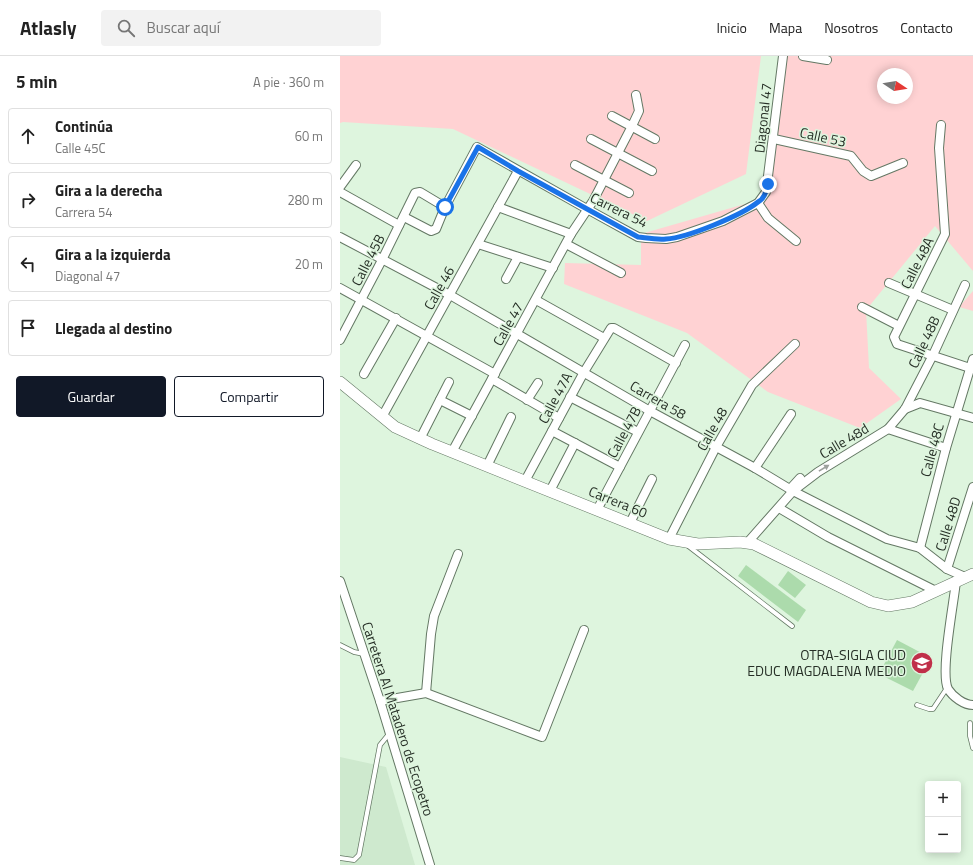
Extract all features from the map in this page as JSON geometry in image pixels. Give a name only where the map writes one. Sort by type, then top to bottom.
[{"type":"street","name":"Diagonal 47","points":[[758,203],[763,198],[768,184],[783,56]]},
{"type":"street","points":[[803,56],[827,60]]},
{"type":"street","name":"Calle 47","points":[[452,452],[571,234],[604,180],[632,126],[639,111],[636,95]]},
{"type":"street","points":[[612,116],[655,139]]},
{"type":"street","name":"Calle 48A","points":[[933,355],[896,344],[894,337],[945,234],[939,148],[941,125]]},
{"type":"street","points":[[591,139],[652,171]]},
{"type":"street","name":"Calle 53","points":[[774,139],[852,156],[863,171],[872,176],[903,163]]},
{"type":"street","name":"Carrera 54","points":[[445,207],[478,147],[518,171],[638,237],[666,239],[677,237],[723,220],[758,203]]},
{"type":"street","points":[[340,188],[356,165]]},
{"type":"street","points":[[575,165],[629,193]]},
{"type":"street","name":"Calle 46","points":[[382,418],[518,171]]},
{"type":"street","points":[[340,192],[399,224]]},
{"type":"street","name":"Calle 45B","points":[[340,340],[362,300],[415,193],[418,192],[445,207]]},
{"type":"street","points":[[758,203],[768,218],[796,241]]},
{"type":"street","points":[[404,217],[431,231],[436,229],[445,207]]},
{"type":"street","points":[[498,207],[571,234]]},
{"type":"street","name":"Carrera 58","points":[[340,237],[450,296],[650,411],[755,468],[791,490],[887,539],[920,548],[948,569],[965,578]]},
{"type":"street","points":[[478,244],[553,268]]},
{"type":"street","points":[[566,244],[621,273]]},
{"type":"street","points":[[506,279],[518,257]]},
{"type":"street","points":[[890,283],[952,310]]},
{"type":"street","name":"Calle 48B","points":[[905,409],[933,355],[952,310],[965,285]]},
{"type":"street","points":[[340,288],[427,336],[558,418]]},
{"type":"street","points":[[536,300],[604,338]]},
{"type":"street","points":[[862,307],[900,326]]},
{"type":"street","points":[[364,374],[396,318]]},
{"type":"street","name":"Calle 47A","points":[[525,481],[558,418],[611,328],[614,328],[676,363]]},
{"type":"street","name":"Calle 48","points":[[669,539],[716,447],[752,385],[795,344]]},
{"type":"street","name":"Calle 47B","points":[[597,510],[685,345]]},
{"type":"street","points":[[933,355],[971,368]]},
{"type":"street","name":"Calle 48C","points":[[920,548],[955,413],[973,359]]},
{"type":"street","name":"Carrera 60","points":[[340,382],[382,418],[395,427],[420,439],[669,539],[698,544],[748,542],[872,602],[888,606],[898,606],[912,602],[936,591]]},
{"type":"street","points":[[420,439],[449,382]]},
{"type":"street","points":[[527,400],[538,383]]},
{"type":"street","points":[[570,397],[638,432]]},
{"type":"street","points":[[440,400],[472,416]]},
{"type":"street","points":[[905,409],[920,403],[973,418]]},
{"type":"street","name":"Calle 48d","points":[[791,490],[888,429],[905,409]]},
{"type":"street","points":[[755,468],[791,414]]},
{"type":"street","points":[[487,466],[511,417]]},
{"type":"street","points":[[888,429],[946,448]]},
{"type":"street","points":[[552,431],[620,467]]},
{"type":"street","points":[[550,491],[575,443]]},
{"type":"street","points":[[748,542],[779,508],[800,478]]},
{"type":"street","points":[[630,523],[652,479]]},
{"type":"street","name":"Calle 48D","points":[[948,569],[973,487]]},
{"type":"street","points":[[779,508],[828,537],[936,591],[965,578]]},
{"type":"street","points":[[426,693],[434,616],[458,554]]},
{"type":"street","points":[[965,578],[946,668],[948,688],[956,699],[973,706]]},
{"type":"street","name":"Carretera Al Matadero de Ecopetro","points":[[340,581],[380,701],[430,865]]},
{"type":"street","points":[[380,701],[426,693],[542,737],[584,630]]},
{"type":"lane","points":[[681,542],[792,626]]},
{"type":"lane","points":[[340,645],[354,652],[364,654]]},
{"type":"lane","points":[[917,705],[933,709],[948,688]]},
{"type":"lane","points":[[970,724],[970,736],[973,748]]},
{"type":"lane","points":[[340,858],[354,860],[359,855],[380,745],[390,733]]},
{"type":"shaded area","points":[[340,56],[761,56],[746,174],[647,221],[453,129],[340,123]]},
{"type":"shaded area","points":[[784,56],[973,56],[973,271],[935,226],[866,310],[869,368],[901,399],[860,428],[768,392],[687,333],[564,284],[565,263],[641,265],[641,234],[766,198]]},
{"type":"shaded area","points":[[973,291],[973,311],[959,307]]},
{"type":"shaded area","points":[[340,757],[386,767],[415,865],[340,865]]},
{"type":"building","points":[[746,565],[806,610],[798,622],[738,576]]},
{"type":"building","points":[[788,571],[806,585],[795,598],[778,585]]},
{"type":"building","points":[[897,640],[931,658],[913,691],[879,674]]},
{"type":"place","name":"OTRA-SIGLA CIUD EDUC MAGDALENA MEDIO","points":[[922,663]]},
{"type":"route","points":[[445,207],[478,147],[518,171],[638,237],[666,239],[677,237],[723,220],[758,203],[763,198],[768,184]]}]
